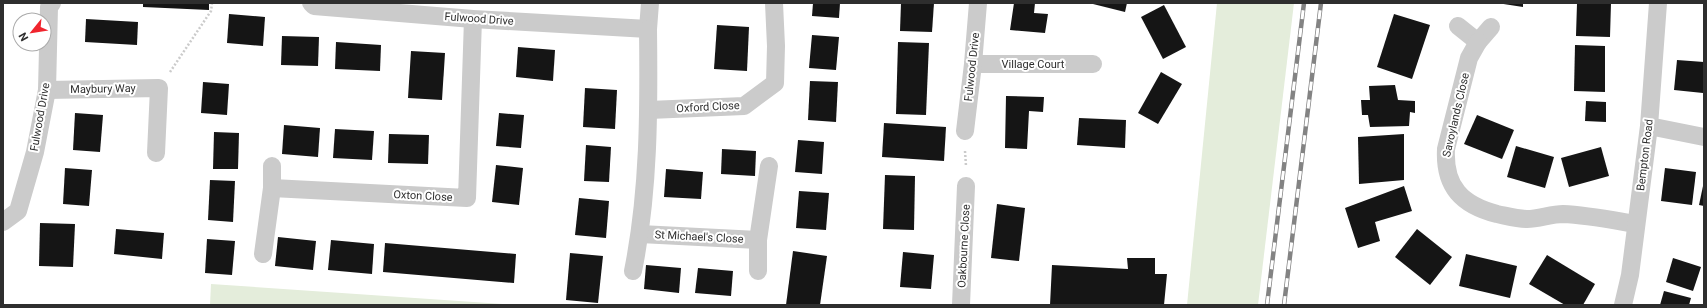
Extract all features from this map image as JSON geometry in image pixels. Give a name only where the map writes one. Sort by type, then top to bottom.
[{"type":"street","name":"Fulwood Drive","points":[[311,3],[314,6],[473,19],[648,30]]},
{"type":"street","points":[[633,271],[640,234],[649,110],[648,30],[650,3]]},
{"type":"street","name":"Oxford Close","points":[[649,110],[744,106],[775,83],[774,3]]},
{"type":"street","name":"Fulwood Drive","points":[[964,131],[973,64],[978,3]]},
{"type":"street","name":"Bempton Road","points":[[1623,305],[1630,275],[1649,126],[1658,3]]},
{"type":"street","name":"Fulwood Drive","points":[[3,222],[18,211],[35,152],[47,90],[46,4]]},
{"type":"street","name":"Oxton Close","points":[[272,188],[467,198],[473,19]]},
{"type":"street","points":[[1458,26],[1478,42]]},
{"type":"street","name":"Savoylands Close","points":[[1492,27],[1478,42],[1469,58],[1446,149],[1445,163],[1448,176],[1454,188],[1471,205],[1481,210],[1504,216],[1536,219],[1564,214],[1636,224]]},
{"type":"street","name":"Village Court","points":[[973,64],[1093,64]]},
{"type":"street","name":"Maybury Way","points":[[47,90],[159,88]]},
{"type":"street","points":[[156,153],[159,88]]},
{"type":"street","points":[[1649,126],[1704,137]]},
{"type":"street","points":[[263,254],[272,188],[272,166]]},
{"type":"street","name":"St Michael's Close","points":[[758,271],[758,240],[769,166]]},
{"type":"street","name":"Oakbourne Close","points":[[961,305],[966,186]]},
{"type":"street","name":"St Michael's Close","points":[[640,234],[758,240]]},
{"type":"path","points":[[159,88],[211,11],[212,3]]},
{"type":"path","points":[[964,131],[966,186]]},
{"type":"green space","points":[[1217,3],[1294,3],[1258,305],[1187,305]]},
{"type":"green space","points":[[211,284],[518,305],[210,305]]},
{"type":"building","points":[[143,3],[209,3],[209,10],[143,7]]},
{"type":"building","points":[[813,3],[840,3],[839,18],[812,16]]},
{"type":"building","points":[[901,3],[934,3],[932,32],[900,31]]},
{"type":"building","points":[[1014,3],[1035,3],[1034,13],[1048,14],[1045,33],[1010,30]]},
{"type":"building","points":[[1089,3],[1127,3],[1125,12]]},
{"type":"building","points":[[1497,3],[1523,3],[1523,7]]},
{"type":"building","points":[[1577,3],[1611,3],[1610,37],[1576,36]]},
{"type":"building","points":[[1164,5],[1186,47],[1163,59],[1141,17]]},
{"type":"building","points":[[229,14],[265,17],[263,46],[227,43]]},
{"type":"building","points":[[1394,14],[1430,25],[1412,79],[1377,67]]},
{"type":"building","points":[[86,19],[138,22],[137,45],[85,42]]},
{"type":"building","points":[[717,25],[749,27],[747,71],[714,69]]},
{"type":"building","points":[[812,35],[839,37],[836,70],[809,68]]},
{"type":"building","points":[[282,36],[319,37],[318,66],[281,65]]},
{"type":"building","points":[[336,42],[381,45],[380,71],[335,69]]},
{"type":"building","points":[[898,42],[929,43],[926,115],[896,114]]},
{"type":"building","points":[[1575,45],[1605,46],[1605,92],[1574,91]]},
{"type":"building","points":[[518,47],[555,50],[553,81],[516,77]]},
{"type":"building","points":[[411,51],[445,53],[442,100],[408,98]]},
{"type":"building","points":[[1677,60],[1704,62],[1703,93],[1674,90]]},
{"type":"building","points":[[1161,72],[1182,84],[1158,124],[1138,113]]},
{"type":"building","points":[[810,81],[838,82],[836,122],[808,120]]},
{"type":"building","points":[[203,82],[229,84],[227,115],[201,113]]},
{"type":"building","points":[[1395,85],[1398,100],[1415,101],[1415,113],[1410,112],[1409,126],[1370,127],[1368,115],[1362,115],[1361,100],[1370,100],[1369,86]]},
{"type":"building","points":[[585,88],[617,90],[615,129],[583,127]]},
{"type":"building","points":[[1006,96],[1044,97],[1043,112],[1029,111],[1027,149],[1005,148]]},
{"type":"building","points":[[1586,101],[1606,102],[1606,122],[1585,121]]},
{"type":"building","points":[[75,113],[103,115],[100,152],[73,150]]},
{"type":"building","points":[[499,113],[524,115],[521,148],[496,146]]},
{"type":"building","points":[[1477,115],[1514,130],[1502,159],[1464,144]]},
{"type":"building","points":[[1079,118],[1126,120],[1125,148],[1077,145]]},
{"type":"building","points":[[884,123],[946,127],[944,161],[882,157]]},
{"type":"building","points":[[284,125],[320,128],[318,157],[282,154]]},
{"type":"building","points":[[335,129],[374,131],[372,160],[333,158]]},
{"type":"building","points":[[214,132],[239,133],[238,169],[213,169]]},
{"type":"building","points":[[389,134],[429,135],[428,164],[388,163]]},
{"type":"building","points":[[1404,134],[1404,180],[1359,184],[1358,137]]},
{"type":"building","points":[[798,140],[824,142],[822,174],[795,172]]},
{"type":"building","points":[[586,145],[611,147],[609,182],[584,181]]},
{"type":"building","points":[[1516,146],[1554,157],[1545,188],[1507,177]]},
{"type":"building","points":[[1601,147],[1609,176],[1569,187],[1561,158]]},
{"type":"building","points":[[722,149],[756,151],[755,176],[721,174]]},
{"type":"building","points":[[496,165],[523,168],[519,205],[492,202]]},
{"type":"building","points":[[65,168],[92,170],[89,206],[63,204]]},
{"type":"building","points":[[1665,168],[1696,172],[1692,205],[1661,201]]},
{"type":"building","points":[[666,169],[703,172],[701,199],[664,197]]},
{"type":"building","points":[[885,175],[915,176],[914,230],[883,229]]},
{"type":"building","points":[[210,180],[235,181],[233,222],[208,220]]},
{"type":"building","points":[[1404,186],[1412,211],[1375,222],[1380,241],[1358,248],[1345,208]]},
{"type":"building","points":[[1703,186],[1704,187],[1704,206],[1699,205]]},
{"type":"building","points":[[799,191],[829,193],[826,230],[796,228]]},
{"type":"building","points":[[579,198],[609,201],[606,238],[575,235]]},
{"type":"building","points":[[997,204],[1025,208],[1019,261],[991,258]]},
{"type":"building","points":[[40,223],[75,224],[73,267],[39,266]]},
{"type":"building","points":[[116,229],[164,233],[162,259],[114,254]]},
{"type":"building","points":[[1417,229],[1452,257],[1430,285],[1395,257]]},
{"type":"building","points":[[278,237],[316,241],[313,270],[275,266]]},
{"type":"building","points":[[207,239],[235,241],[232,275],[205,273]]},
{"type":"building","points":[[331,240],[374,244],[372,274],[328,270]]},
{"type":"building","points":[[385,243],[516,254],[514,283],[383,272]]},
{"type":"building","points":[[793,251],[827,256],[820,305],[786,305]]},
{"type":"building","points":[[903,252],[934,255],[931,289],[900,287]]},
{"type":"building","points":[[570,253],[603,256],[598,303],[566,300]]},
{"type":"building","points":[[1466,254],[1517,266],[1510,298],[1459,286]]},
{"type":"building","points":[[1547,255],[1595,284],[1583,305],[1565,305],[1529,284]]},
{"type":"building","points":[[1127,258],[1155,258],[1155,274],[1167,274],[1164,305],[1050,305],[1052,265],[1128,269]]},
{"type":"building","points":[[1673,258],[1701,267],[1693,291],[1666,282]]},
{"type":"building","points":[[646,265],[681,268],[679,293],[644,289]]},
{"type":"building","points":[[698,268],[733,271],[731,296],[695,293]]},
{"type":"building","points":[[1664,291],[1691,298],[1689,305],[1660,305]]},
{"type":"railway","points":[[1267,305],[1304,3]]},
{"type":"railway","points":[[1284,305],[1321,3]]}]
